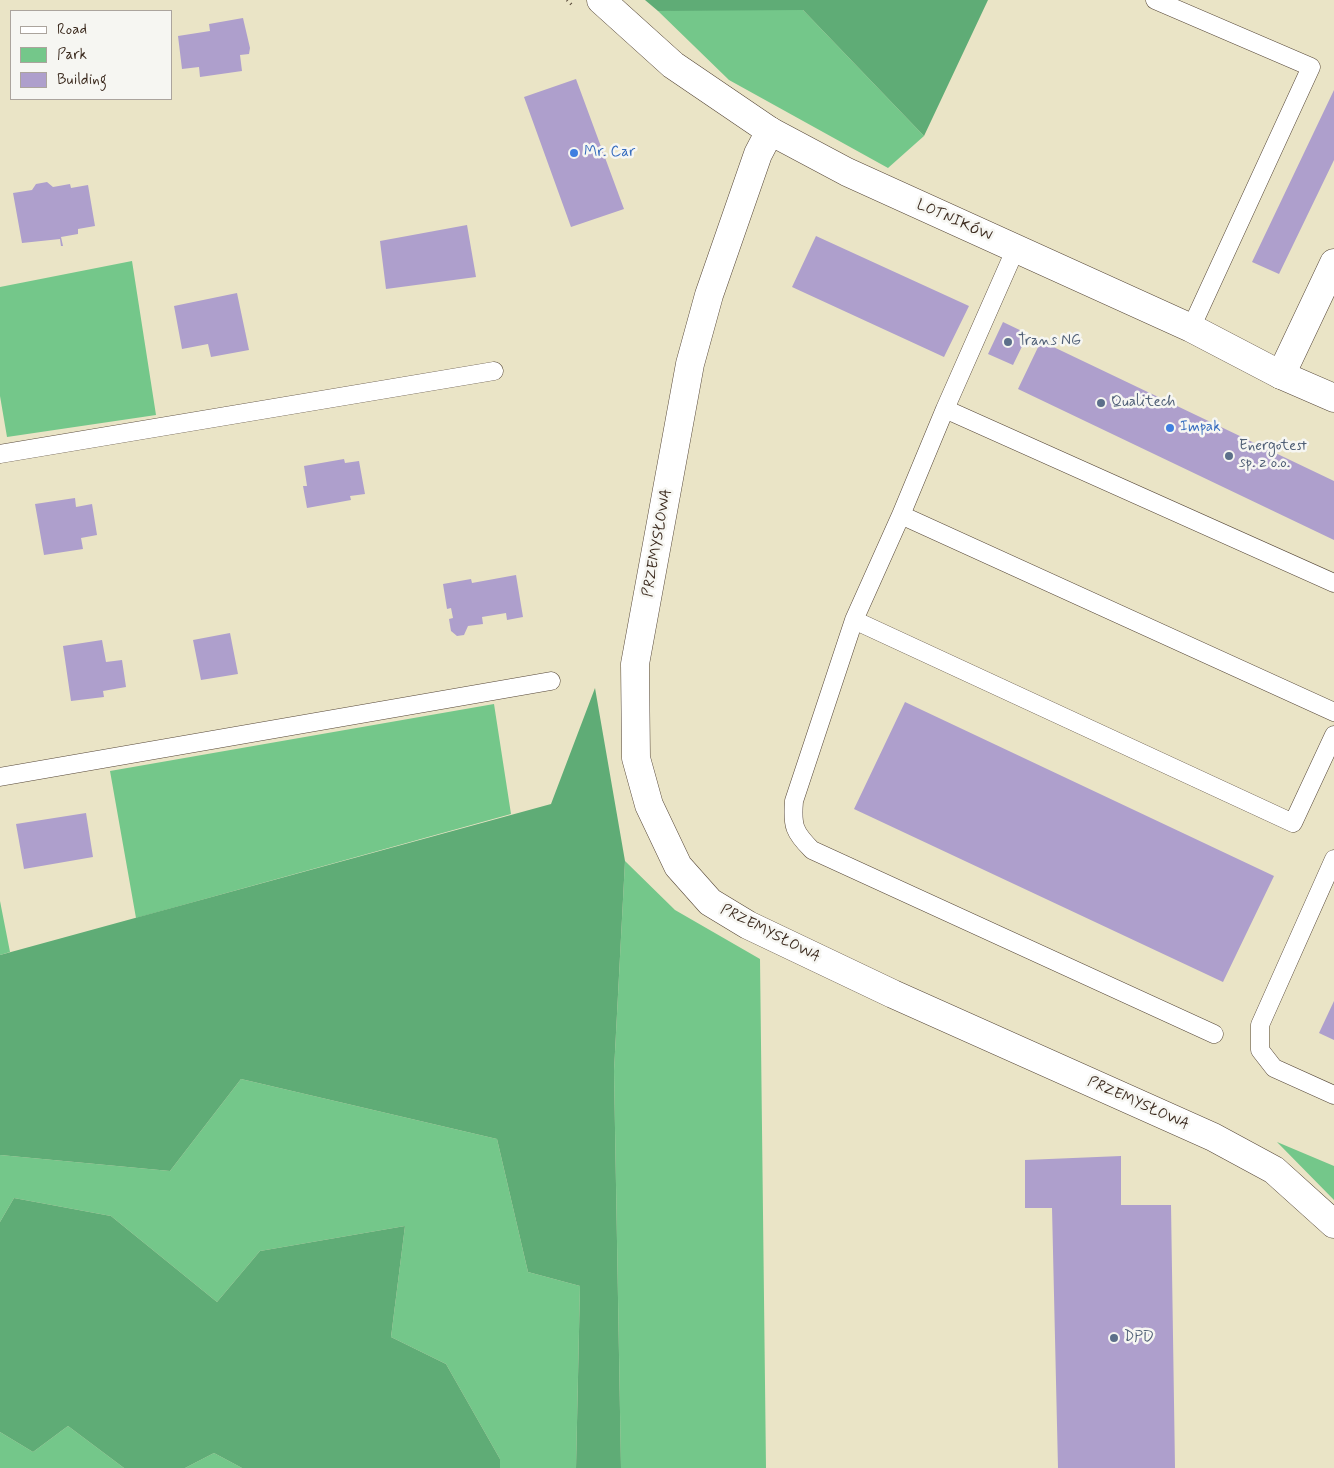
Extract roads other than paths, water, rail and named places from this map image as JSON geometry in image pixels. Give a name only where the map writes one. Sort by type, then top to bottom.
[{"type":"street","name":"LOTNIKÓW","points":[[601,0],[673,65],[770,131],[847,172],[1191,328],[1281,375],[1334,398]]},
{"type":"street","name":"PRZEMYSŁOWA","points":[[770,131],[758,154],[709,295],[690,364],[635,664],[636,758],[649,805],[678,866],[710,902],[748,925],[893,994],[1213,1137],[1274,1170],[1334,1224]]},
{"type":"street","points":[[1281,375],[1334,263]]},
{"type":"lane","points":[[1154,0],[1311,67],[1191,328]]},
{"type":"lane","points":[[1016,248],[854,620],[794,801],[792,820],[797,836],[812,850],[1214,1034]]},
{"type":"lane","points":[[0,454],[494,371]]},
{"type":"lane","points":[[945,409],[1334,583]]},
{"type":"lane","points":[[901,515],[1334,712]]},
{"type":"lane","points":[[854,620],[1292,823],[1334,735]]},
{"type":"lane","points":[[0,777],[551,681]]},
{"type":"lane","points":[[1334,859],[1260,1025],[1260,1050],[1274,1068],[1334,1095]]},
{"type":"place","name":"Mr. Car","points":[[574,153]]},
{"type":"place","name":"Trans NG","points":[[1008,342]]},
{"type":"place","name":"Qualitech","points":[[1101,403]]},
{"type":"place","name":"Impak","points":[[1170,428]]},
{"type":"place","name":"Energotest sp. z o.o.","points":[[1229,456]]},
{"type":"place","name":"DPD","points":[[1114,1338]]}]
